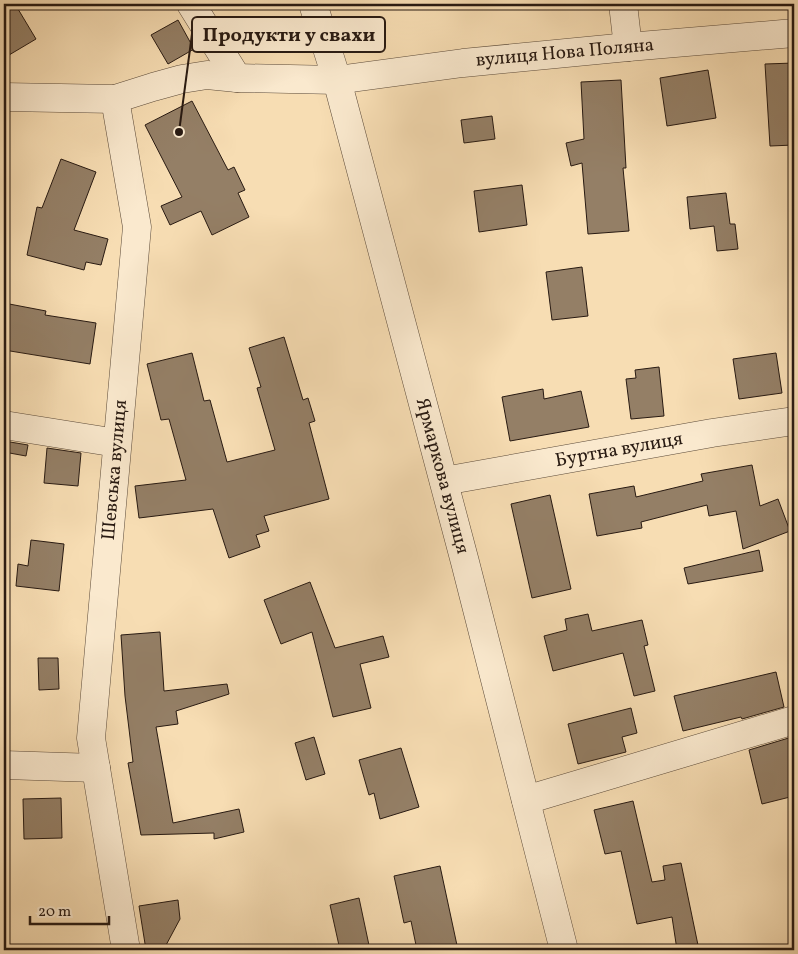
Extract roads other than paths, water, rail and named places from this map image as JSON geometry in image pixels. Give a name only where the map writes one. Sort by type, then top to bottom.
[{"type":"street","points":[[191,4],[237,78]]},
{"type":"street","name":"Ярмаркова вулиця","points":[[313,4],[337,80],[444,481],[564,950]]},
{"type":"street","points":[[623,4],[628,47]]},
{"type":"street","name":"вулиця Нова Поляна","points":[[114,99],[182,80],[207,76],[337,80],[463,63],[628,47],[794,34]]},
{"type":"street","points":[[4,97],[114,99]]},
{"type":"street","name":"Шевська вулиця","points":[[114,99],[136,227],[90,738],[126,950]]},
{"type":"street","name":"Буртна вулиця","points":[[444,481],[794,420]]},
{"type":"street","points":[[4,425],[117,443]]},
{"type":"street","points":[[526,800],[794,720]]},
{"type":"street","points":[[4,765],[96,768]]},
{"type":"place","name":"Продукти у свахи","points":[[179,132]]}]
